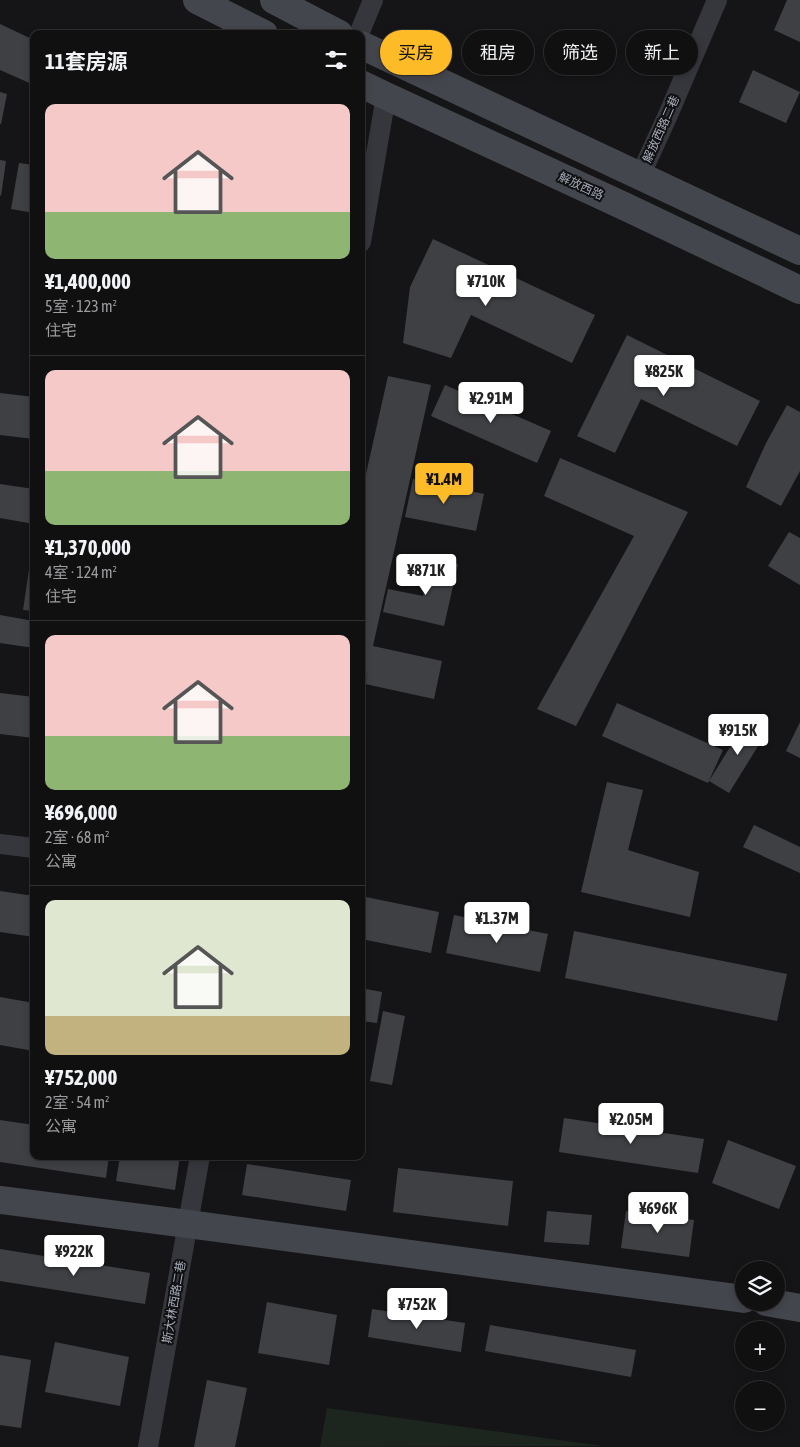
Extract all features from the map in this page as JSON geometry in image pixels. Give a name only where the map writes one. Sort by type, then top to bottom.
[{"type":"main road","points":[[197,0],[256,30]]},
{"type":"main road","points":[[274,0],[331,30]]},
{"type":"main road","points":[[365,47],[800,251]]},
{"type":"main road","name":"解放西路","points":[[365,86],[626,206],[800,290]]},
{"type":"main road","points":[[0,1200],[735,1299]]},
{"type":"main road","points":[[785,1305],[800,1308]]},
{"type":"street","points":[[361,30],[372,0]]},
{"type":"street","name":"解放西路二巷","points":[[640,176],[717,0]]},
{"type":"street","points":[[365,219],[386,96]]},
{"type":"street","points":[[0,844],[30,848]]},
{"type":"street","name":"斯大林西路二巷","points":[[148,1447],[199,1160]]},
{"type":"shaded area","points":[[327,1408],[603,1446],[320,1447]]},
{"type":"building","points":[[787,0],[800,0],[800,42],[774,30]]},
{"type":"building","points":[[0,24],[30,38],[30,83],[0,70]]},
{"type":"building","points":[[753,70],[800,92],[786,123],[739,102]]},
{"type":"building","points":[[0,92],[7,94],[1,124],[0,124]]},
{"type":"building","points":[[0,160],[6,161],[1,196],[0,195]]},
{"type":"building","points":[[19,163],[30,164],[30,212],[11,209]]},
{"type":"building","points":[[433,239],[595,315],[572,363],[471,315],[451,358],[403,343],[410,287]]},
{"type":"building","points":[[627,335],[760,401],[737,446],[641,399],[615,453],[577,436]]},
{"type":"building","points":[[388,376],[431,385],[373,646],[442,661],[434,699],[365,684],[368,671],[365,682],[365,478]]},
{"type":"building","points":[[445,385],[551,431],[537,463],[431,416]]},
{"type":"building","points":[[0,393],[30,397],[30,439],[0,435]]},
{"type":"building","points":[[787,405],[800,412],[800,471],[781,506],[746,487],[766,443]]},
{"type":"building","points":[[560,458],[688,512],[576,726],[537,709],[634,536],[544,496]]},
{"type":"building","points":[[413,479],[484,494],[476,531],[405,517]]},
{"type":"building","points":[[0,484],[30,488],[30,523],[0,518]]},
{"type":"building","points":[[789,532],[800,538],[800,585],[768,566]]},
{"type":"building","points":[[432,558],[458,564],[444,626],[383,612],[388,589],[423,596]]},
{"type":"building","points":[[30,563],[30,611],[23,610]]},
{"type":"building","points":[[0,615],[30,620],[30,647],[0,643]]},
{"type":"building","points":[[0,693],[30,697],[30,738],[0,734]]},
{"type":"building","points":[[617,703],[723,750],[708,783],[602,736]]},
{"type":"building","points":[[748,718],[768,730],[729,793],[709,781]]},
{"type":"building","points":[[800,722],[800,758],[786,751]]},
{"type":"building","points":[[607,782],[643,790],[628,850],[699,872],[690,917],[581,892]]},
{"type":"building","points":[[754,825],[800,847],[800,873],[743,847]]},
{"type":"building","points":[[0,891],[30,895],[30,936],[0,932]]},
{"type":"building","points":[[365,897],[439,912],[431,953],[365,940]]},
{"type":"building","points":[[454,915],[548,934],[540,972],[446,953]]},
{"type":"building","points":[[574,931],[787,974],[777,1021],[565,978]]},
{"type":"building","points":[[365,989],[382,992],[377,1023],[365,1022]]},
{"type":"building","points":[[0,997],[30,1002],[30,1050],[0,1045]]},
{"type":"building","points":[[383,1011],[405,1016],[392,1085],[370,1081]]},
{"type":"building","points":[[564,1118],[704,1139],[698,1173],[559,1152]]},
{"type":"building","points":[[0,1120],[30,1124],[30,1160],[108,1160],[106,1178],[0,1162]]},
{"type":"building","points":[[728,1140],[796,1166],[779,1209],[712,1183]]},
{"type":"building","points":[[119,1160],[179,1160],[175,1190],[116,1181]]},
{"type":"building","points":[[247,1164],[351,1180],[346,1211],[242,1195]]},
{"type":"building","points":[[398,1168],[513,1181],[508,1226],[393,1212]]},
{"type":"building","points":[[547,1211],[592,1215],[589,1245],[544,1242]]},
{"type":"building","points":[[626,1211],[694,1220],[689,1257],[621,1248]]},
{"type":"building","points":[[0,1249],[150,1273],[145,1304],[0,1281]]},
{"type":"building","points":[[267,1302],[337,1315],[329,1365],[258,1353]]},
{"type":"building","points":[[372,1309],[465,1323],[461,1352],[368,1337]]},
{"type":"building","points":[[490,1325],[636,1350],[631,1377],[485,1351]]},
{"type":"building","points":[[55,1342],[129,1357],[120,1406],[45,1392]]},
{"type":"building","points":[[0,1355],[31,1360],[21,1428],[0,1425]]},
{"type":"building","points":[[207,1380],[247,1388],[235,1447],[194,1447]]}]
